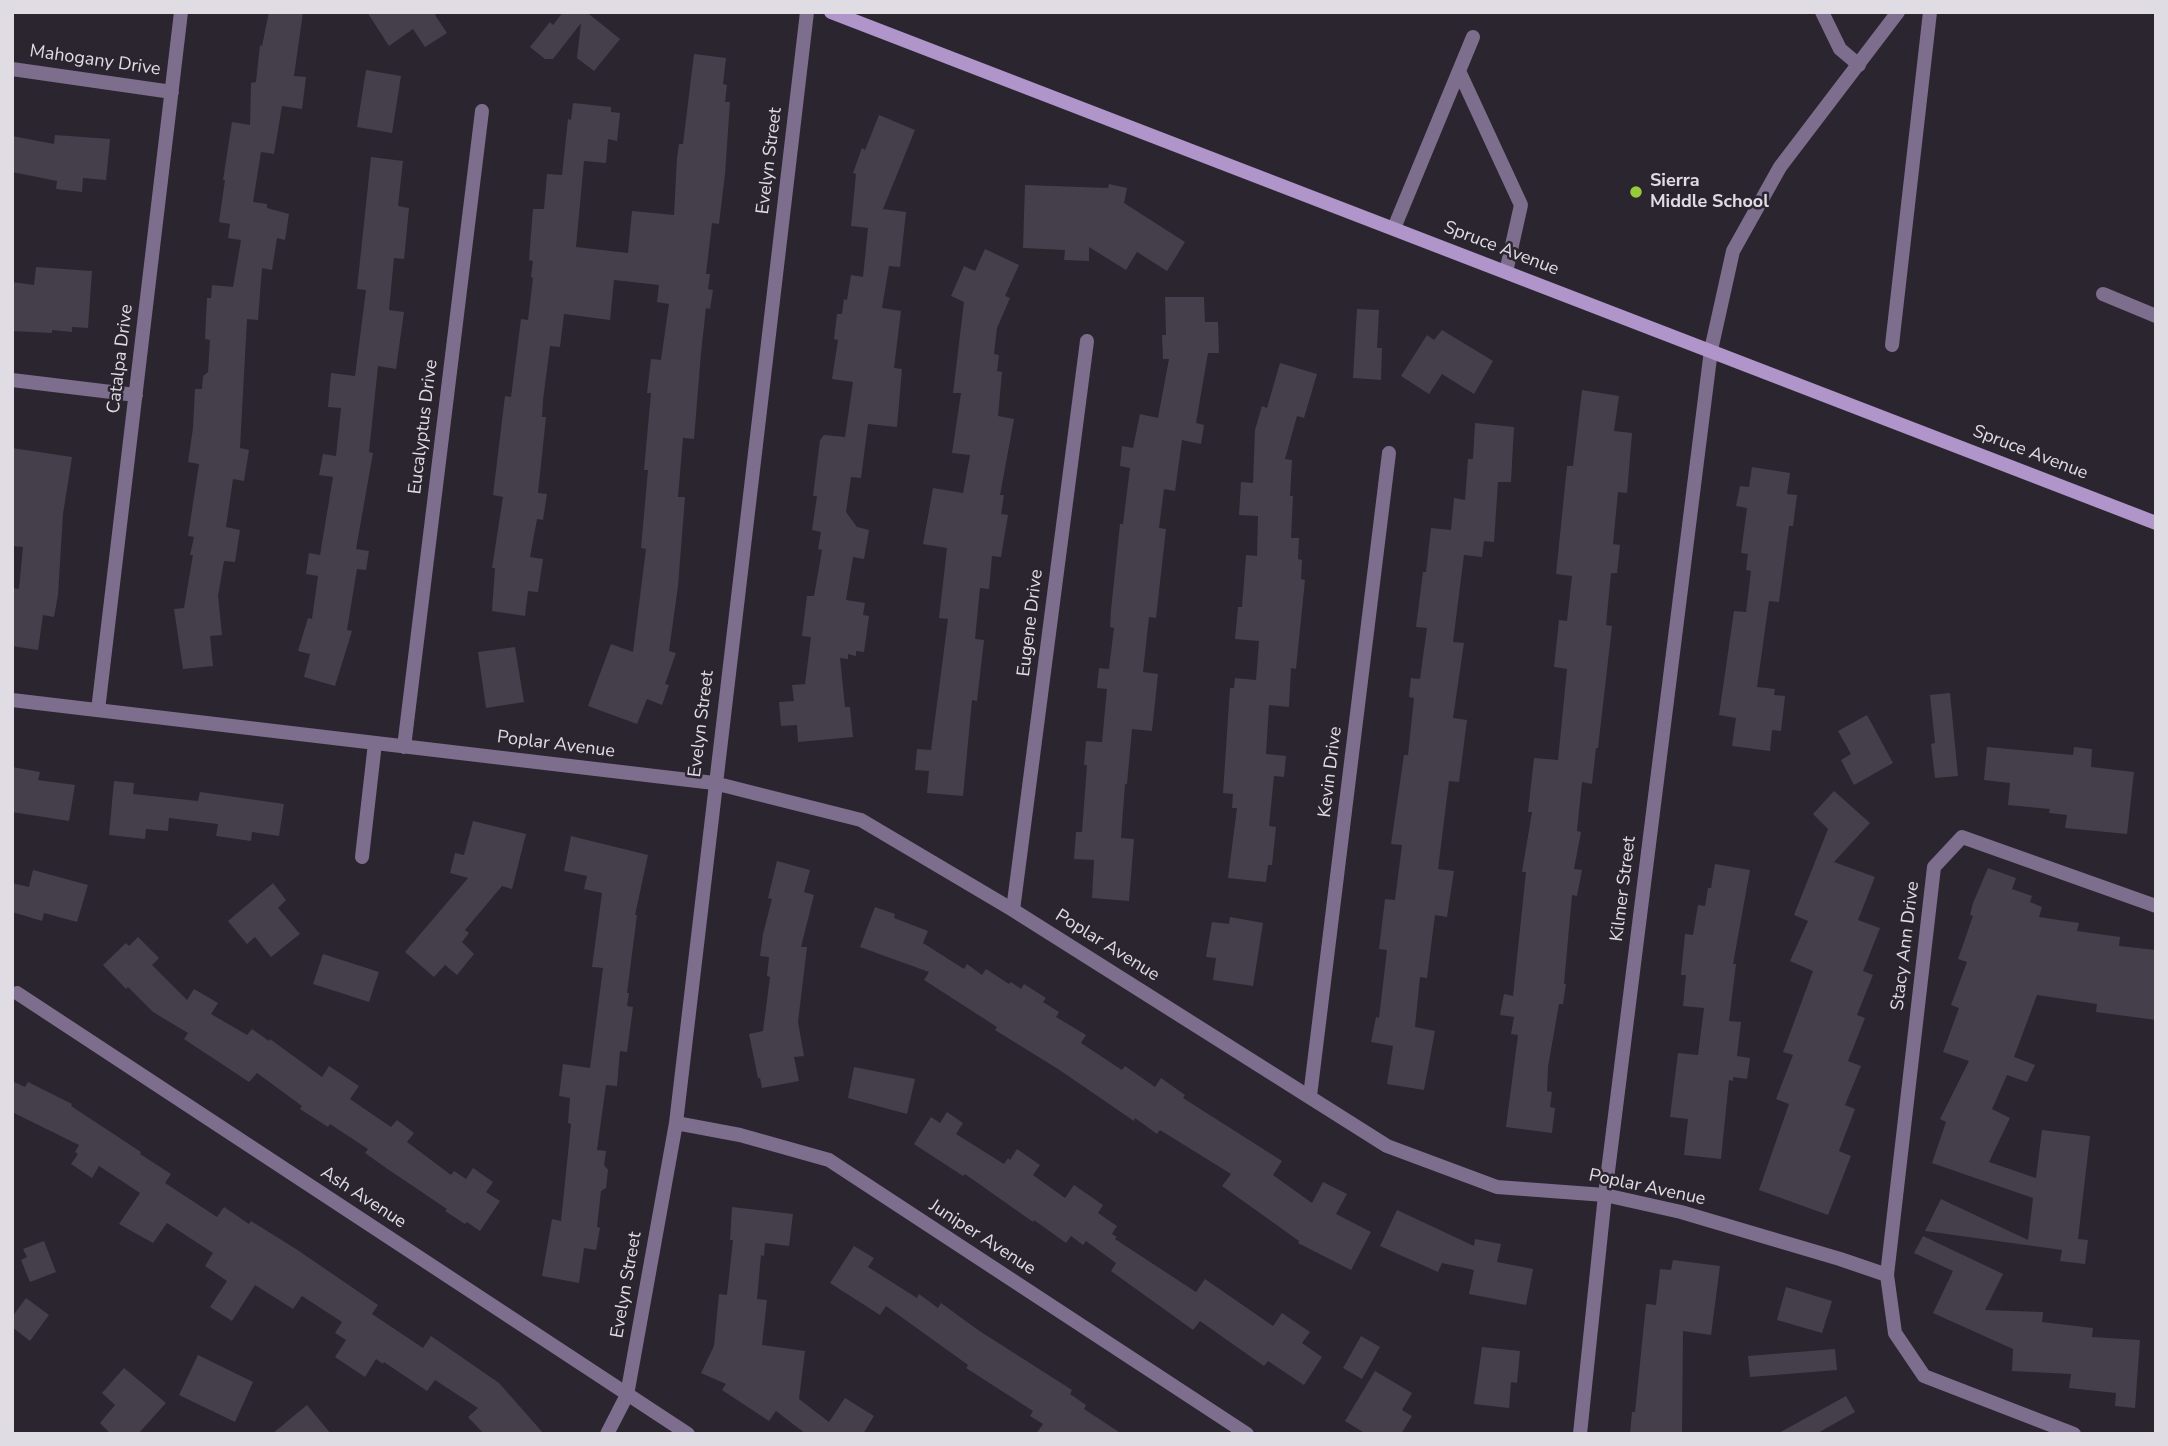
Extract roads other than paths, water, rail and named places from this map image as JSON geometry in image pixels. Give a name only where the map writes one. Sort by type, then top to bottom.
[{"type":"main road","name":"Spruce Avenue","points":[[831,12],[2156,523]]},
{"type":"street","name":"Catalpa Drive","points":[[98,710],[181,12]]},
{"type":"street","name":"Evelyn Street","points":[[607,1434],[627,1395],[676,1123],[807,12]]},
{"type":"street","points":[[1822,12],[1840,50],[1859,65]]},
{"type":"street","name":"Kilmer Street","points":[[1580,1434],[1605,1195],[1712,350],[1733,250],[1780,167],[1898,12]]},
{"type":"street","points":[[1892,345],[1930,12]]},
{"type":"street","points":[[1394,228],[1473,37]]},
{"type":"street","name":"Mahogany Drive","points":[[12,69],[172,92]]},
{"type":"street","points":[[1459,71],[1521,205],[1506,272]]},
{"type":"street","name":"Eucalyptus Drive","points":[[404,747],[482,111]]},
{"type":"street","points":[[2103,294],[2156,316]]},
{"type":"street","name":"Eugene Drive","points":[[1013,910],[1087,341]]},
{"type":"street","points":[[12,380],[136,395]]},
{"type":"street","name":"Kevin Drive","points":[[1310,1096],[1389,453]]},
{"type":"street","name":"Poplar Avenue","points":[[12,701],[714,783],[861,820],[1013,910],[1387,1146],[1497,1187],[1605,1195],[1681,1212],[1888,1275]]},
{"type":"street","points":[[362,857],[375,743]]},
{"type":"street","name":"Stacy Ann Drive","points":[[1888,1275],[1934,867],[1962,836],[2156,906]]},
{"type":"street","name":"Ash Avenue","points":[[17,993],[688,1434]]},
{"type":"street","name":"Juniper Avenue","points":[[676,1123],[740,1135],[828,1160],[1247,1434]]},
{"type":"street","points":[[1888,1275],[1895,1333],[1924,1376],[2074,1434]]},
{"type":"place","name":"Sierra Middle School","points":[[1636,192]]}]
